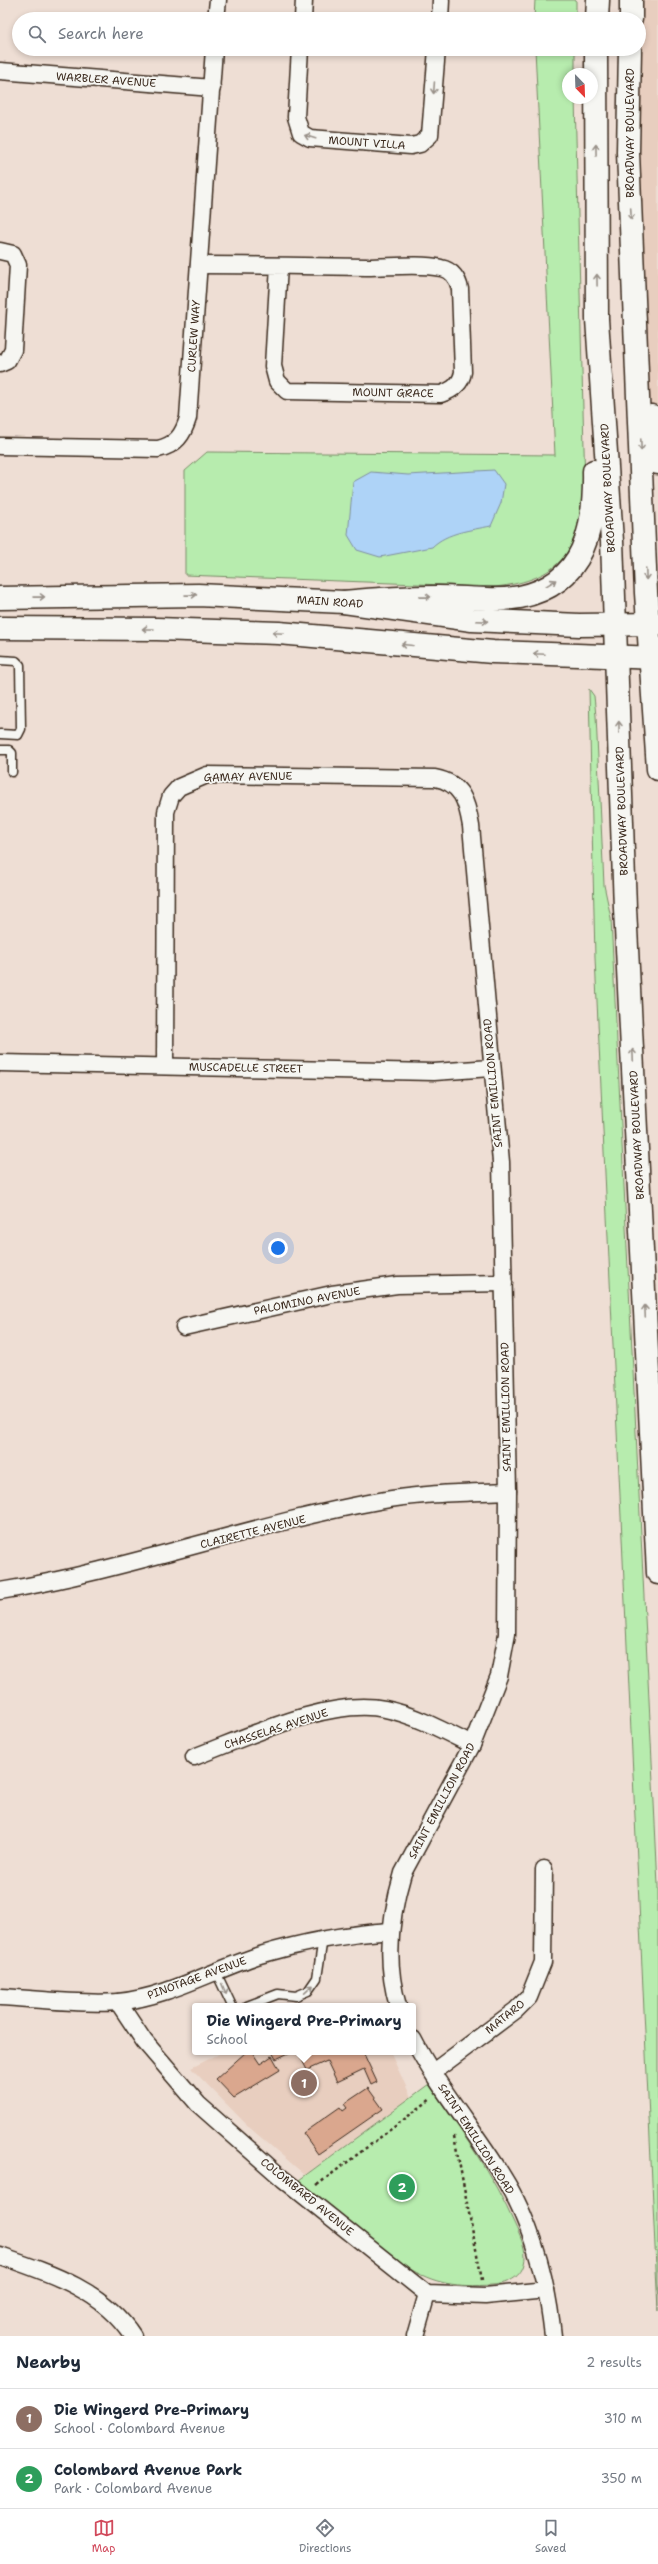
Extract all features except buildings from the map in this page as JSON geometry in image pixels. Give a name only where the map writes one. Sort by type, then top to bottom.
[{"type":"main road","points":[[597,12],[598,0]]},
{"type":"main road","points":[[631,0],[631,12]]},
{"type":"main road","name":"BROADWAY BOULEVARD","points":[[596,56],[597,320],[615,624],[625,908],[658,1573]]},
{"type":"main road","name":"BROADWAY BOULEVARD","points":[[630,56],[628,152],[653,624],[658,769]]},
{"type":"main road","points":[[636,308],[658,463]]},
{"type":"main road","points":[[344,602],[384,598],[488,600],[520,597],[552,583],[567,571],[579,556],[589,535],[593,516],[592,426],[597,320]]},
{"type":"main road","name":"MAIN ROAD","points":[[0,598],[198,595],[344,602],[472,620],[653,624]]},
{"type":"main road","points":[[0,628],[157,629],[279,633],[493,652],[654,657]]},
{"type":"street","points":[[217,12],[218,0]]},
{"type":"street","points":[[303,12],[304,0]]},
{"type":"street","points":[[440,12],[441,0]]},
{"type":"street","name":"CURLEW WAY","points":[[0,446],[152,449],[167,447],[175,443],[181,436],[188,418],[214,56]]},
{"type":"street","name":"MOUNT VILLA","points":[[300,56],[296,117],[301,133],[310,138],[411,146],[420,144],[430,135],[436,56]]},
{"type":"street","name":"WARBLER AVENUE","points":[[0,71],[212,88]]},
{"type":"street","points":[[0,251],[12,254],[18,265],[13,350],[7,361],[0,364]]},
{"type":"street","name":"MOUNT GRACE","points":[[199,265],[435,267],[446,269],[456,277],[460,289],[463,372],[460,381],[454,388],[442,394],[288,391],[277,381],[273,366],[279,266]]},
{"type":"street","name":"GAMAY AVENUE","points":[[165,1066],[166,812],[171,796],[179,787],[206,775],[435,778],[445,780],[457,786]]},
{"type":"street","name":"SAINT EMILLION ROAD","points":[[397,2003],[393,1982],[391,1932],[394,1907],[403,1873],[472,1745],[499,1676],[507,1634],[508,1491],[501,1162],[491,1068],[471,826],[468,806],[457,786]]},
{"type":"street","name":"MUSCADELLE STREET","points":[[0,1063],[434,1072],[491,1068]]},
{"type":"street","name":"PALOMINO AVENUE","points":[[184,1327],[332,1294],[397,1285],[504,1283]]},
{"type":"street","name":"CLAIRETTE AVENUE","points":[[0,1591],[62,1581],[379,1501],[435,1494],[508,1491]]},
{"type":"street","name":"CHASSELAS AVENUE","points":[[194,1757],[310,1716],[341,1708],[384,1709],[419,1720],[472,1745]]},
{"type":"street","name":"MATARO","points":[[433,2072],[516,2010],[529,1997],[543,1962],[544,1869]]},
{"type":"street","name":"PINOTAGE AVENUE","points":[[0,1997],[118,2002],[178,1987],[259,1956],[323,1938],[391,1932]]},
{"type":"street","name":"COLOMBARD AVENUE","points":[[118,2002],[144,2040],[198,2104],[304,2196],[427,2294]]},
{"type":"street","name":"SAINT EMILLION ROAD","points":[[416,2044],[444,2089],[501,2173],[520,2208],[532,2238],[546,2290],[553,2336]]},
{"type":"street","points":[[0,2256],[67,2281],[93,2296],[114,2313],[133,2336]]},
{"type":"street","points":[[415,2336],[427,2294],[485,2296],[546,2290]]},
{"type":"lane","points":[[0,660],[18,662],[21,669],[20,733],[0,734]]},
{"type":"lane","points":[[0,750],[9,750],[12,753],[12,772]]},
{"type":"lane","points":[[255,2003],[278,1994],[296,1996],[308,1991],[317,1978],[323,1938]]},
{"type":"lane","points":[[216,1972],[231,2003]]},
{"type":"path","points":[[304,2196],[444,2089]]},
{"type":"path","points":[[453,2135],[485,2296]]},
{"type":"shaded area","points":[[634,0],[658,0],[658,467],[640,306],[632,152],[637,56],[646,56],[646,12],[637,12]]},
{"type":"shaded area","points":[[217,2055],[391,2055],[411,2097],[305,2175],[250,2128],[191,2068]]},
{"type":"green space","points":[[535,0],[576,0],[576,12],[534,12]]},
{"type":"green space","points":[[535,56],[575,56],[575,68],[562,68],[562,104],[575,104],[585,487],[583,509],[578,528],[572,544],[563,558],[551,569],[536,577],[517,583],[495,587],[185,575],[185,471],[207,452],[555,455]]},
{"type":"green space","points":[[589,689],[594,696],[596,716],[604,885],[611,918],[658,1885],[658,2311],[595,958]]},
{"type":"green space","points":[[429,2084],[464,2135],[497,2188],[520,2236],[525,2252],[524,2263],[519,2274],[510,2281],[492,2285],[457,2285],[437,2281],[416,2272],[405,2266],[299,2180]]},
{"type":"water","points":[[494,470],[504,484],[501,503],[491,526],[468,530],[452,535],[438,542],[432,547],[380,557],[357,550],[348,535],[353,482],[371,472],[408,475]]},
{"type":"place","name":"Die Wingerd Pre-Primary","points":[[304,2083]]},
{"type":"place","name":"Colombard Avenue Park","points":[[402,2187]]}]
